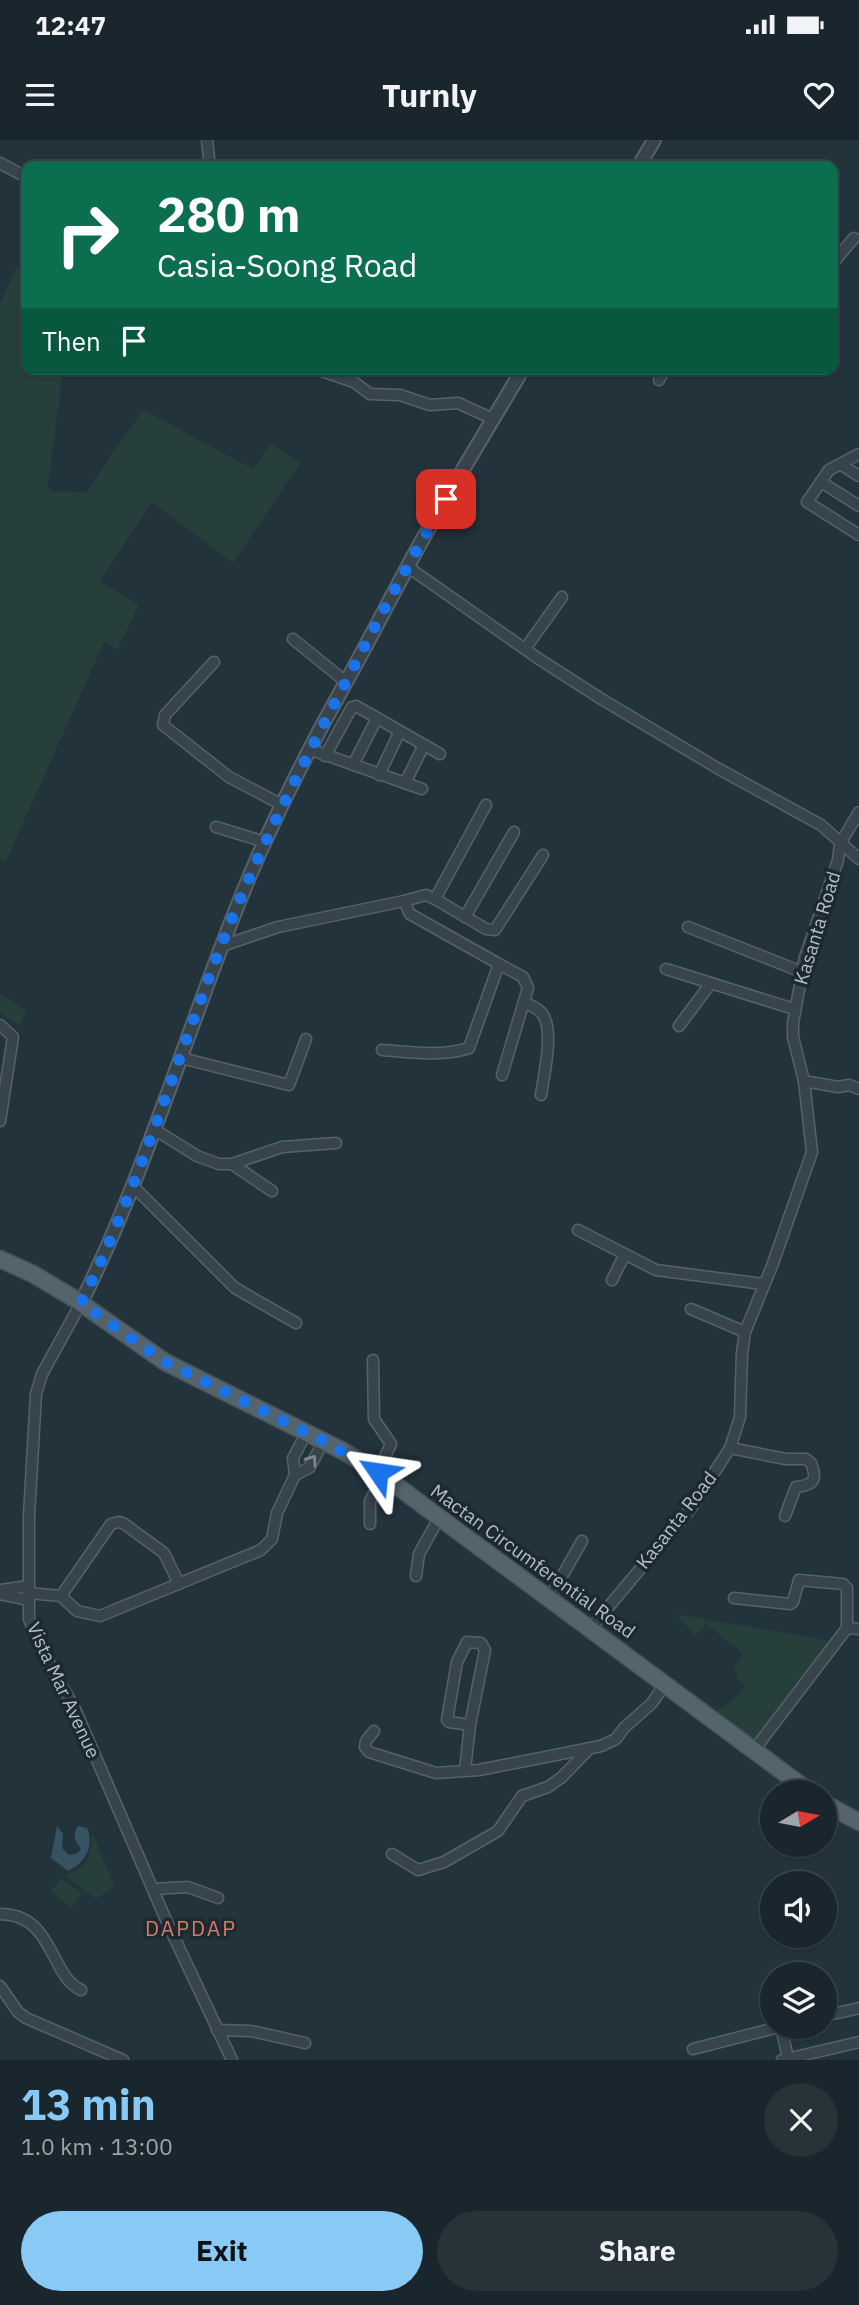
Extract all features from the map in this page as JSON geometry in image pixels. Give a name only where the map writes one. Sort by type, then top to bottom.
[{"type":"main road","name":"Mactan Circumferential Road","points":[[0,1259],[33,1274],[81,1303],[165,1362],[307,1432],[381,1474],[794,1780]]},
{"type":"main road","points":[[837,1810],[859,1822]]},
{"type":"street","points":[[207,140],[209,161]]},
{"type":"street","points":[[642,161],[654,140]]},
{"type":"street","points":[[0,163],[21,174]]},
{"type":"street","points":[[838,257],[854,238]]},
{"type":"street","points":[[334,375],[354,382],[370,394],[400,395],[430,405],[458,403],[493,419]]},
{"type":"street","points":[[81,1303],[109,1247],[181,1058],[198,1005],[282,805],[309,749],[408,567],[519,375]]},
{"type":"street","points":[[659,380],[662,375]]},
{"type":"street","points":[[859,454],[829,470],[807,502],[859,535]]},
{"type":"street","points":[[840,464],[859,476]]},
{"type":"street","points":[[821,482],[859,506]]},
{"type":"street","name":"Kasanta Road","points":[[408,567],[525,649],[626,714],[730,776],[821,825],[840,844],[838,860],[802,972],[794,1009],[793,1037],[804,1081],[812,1152],[772,1266],[745,1332],[742,1353],[742,1407],[730,1448],[692,1507],[590,1629]]},
{"type":"street","points":[[525,649],[562,597]]},
{"type":"street","points":[[293,639],[346,682]]},
{"type":"street","points":[[214,662],[165,715],[163,725],[229,777],[282,805]]},
{"type":"street","points":[[325,756],[352,707],[360,707],[440,754]]},
{"type":"street","points":[[353,765],[377,718]]},
{"type":"street","points":[[379,775],[400,731]]},
{"type":"street","points":[[405,783],[424,745]]},
{"type":"street","points":[[309,749],[422,789]]},
{"type":"street","points":[[435,899],[486,805]]},
{"type":"street","points":[[859,812],[840,844],[859,859]]},
{"type":"street","points":[[216,827],[265,842]]},
{"type":"street","points":[[465,917],[514,832]]},
{"type":"street","points":[[222,946],[278,927],[426,895],[492,930],[498,928],[544,855]]},
{"type":"street","points":[[404,901],[410,914],[523,977],[528,988],[502,1075]]},
{"type":"street","points":[[688,927],[802,972]]},
{"type":"street","points":[[382,1050],[429,1053],[458,1052],[470,1048],[499,964]]},
{"type":"street","points":[[666,969],[794,1009]]},
{"type":"street","points":[[679,1026],[710,984]]},
{"type":"street","points":[[524,1002],[539,1009],[545,1019],[547,1038],[541,1095]]},
{"type":"street","points":[[0,1025],[13,1037],[4,1064],[0,1121]]},
{"type":"street","points":[[181,1058],[289,1085],[306,1039]]},
{"type":"street","points":[[804,1081],[838,1087],[849,1085],[859,1089]]},
{"type":"street","points":[[154,1129],[197,1156],[219,1164],[232,1164],[282,1147],[336,1143]]},
{"type":"street","points":[[232,1164],[272,1191]]},
{"type":"street","points":[[133,1186],[235,1288],[296,1323]]},
{"type":"street","points":[[578,1230],[624,1256],[656,1270],[763,1284]]},
{"type":"street","points":[[612,1279],[624,1256]]},
{"type":"street","name":"Vista Mar Avenue","points":[[81,1303],[48,1363],[36,1394],[29,1619],[48,1662],[75,1709],[153,1889],[232,2060]]},
{"type":"street","points":[[691,1309],[745,1332]]},
{"type":"street","points":[[370,1524],[370,1501],[391,1444],[374,1419],[373,1360]]},
{"type":"street","points":[[0,1592],[61,1596],[77,1611],[100,1616],[261,1550],[272,1539],[277,1513],[295,1475],[293,1458],[307,1432]]},
{"type":"street","points":[[295,1475],[309,1468],[324,1441]]},
{"type":"street","points":[[730,1448],[811,1463],[813,1482],[807,1486],[796,1487],[785,1516]]},
{"type":"street","points":[[416,1576],[419,1554],[439,1518]]},
{"type":"street","points":[[61,1596],[115,1522],[123,1523],[164,1553],[179,1584]]},
{"type":"street","points":[[549,1599],[582,1541]]},
{"type":"street","points":[[734,1598],[790,1604],[799,1580],[843,1584],[847,1588],[847,1628],[754,1750]]},
{"type":"street","points":[[847,1628],[859,1629]]},
{"type":"street","points":[[465,1770],[470,1725],[485,1650],[481,1643],[475,1641],[467,1642],[457,1662],[447,1720],[470,1725]]},
{"type":"street","points":[[374,1731],[366,1741],[365,1747],[369,1752],[431,1772],[479,1770],[610,1744],[652,1703],[666,1684]]},
{"type":"street","points":[[392,1854],[418,1870],[444,1862],[498,1831],[522,1797],[548,1787],[562,1777],[590,1748]]},
{"type":"street","points":[[153,1889],[188,1887],[218,1898]]},
{"type":"street","points":[[0,1914],[18,1917],[38,1931],[50,1947],[66,1978],[81,1990]]},
{"type":"street","points":[[0,1986],[26,2018],[123,2060]]},
{"type":"street","points":[[837,2013],[859,2008]]},
{"type":"street","points":[[217,2030],[262,2033],[305,2043]]},
{"type":"street","points":[[703,2060],[697,2048],[760,2032]]},
{"type":"street","points":[[783,2039],[785,2059],[859,2042]]},
{"type":"green space","points":[[17,267],[21,269],[21,375],[62,375],[48,487],[53,491],[86,492],[143,410],[253,469],[271,444],[300,463],[233,563],[152,502],[100,581],[139,605],[117,650],[104,642],[6,861],[0,859],[0,303]]},
{"type":"green space","points":[[0,993],[27,1011],[19,1025],[0,1013]]},
{"type":"green space","points":[[676,1614],[831,1641],[754,1745],[712,1714],[729,1703],[746,1685],[738,1680],[734,1667],[743,1654],[706,1624],[695,1636]]},
{"type":"green space","points":[[92,1832],[114,1886],[96,1899],[65,1875],[84,1865],[90,1854]]},
{"type":"green space","points":[[61,1878],[82,1894],[71,1908],[51,1891]]},
{"type":"water","points":[[57,1826],[63,1834],[62,1848],[69,1855],[78,1853],[81,1848],[75,1838],[78,1826],[87,1828],[89,1835],[89,1847],[84,1859],[68,1871],[51,1858]]},
{"type":"district","name":"DAPDAP","points":[[191,1928]]},
{"type":"route","points":[[378,1472],[344,1451],[165,1362],[81,1303],[109,1247],[181,1058],[198,1005],[265,842],[309,749],[446,499]]}]
